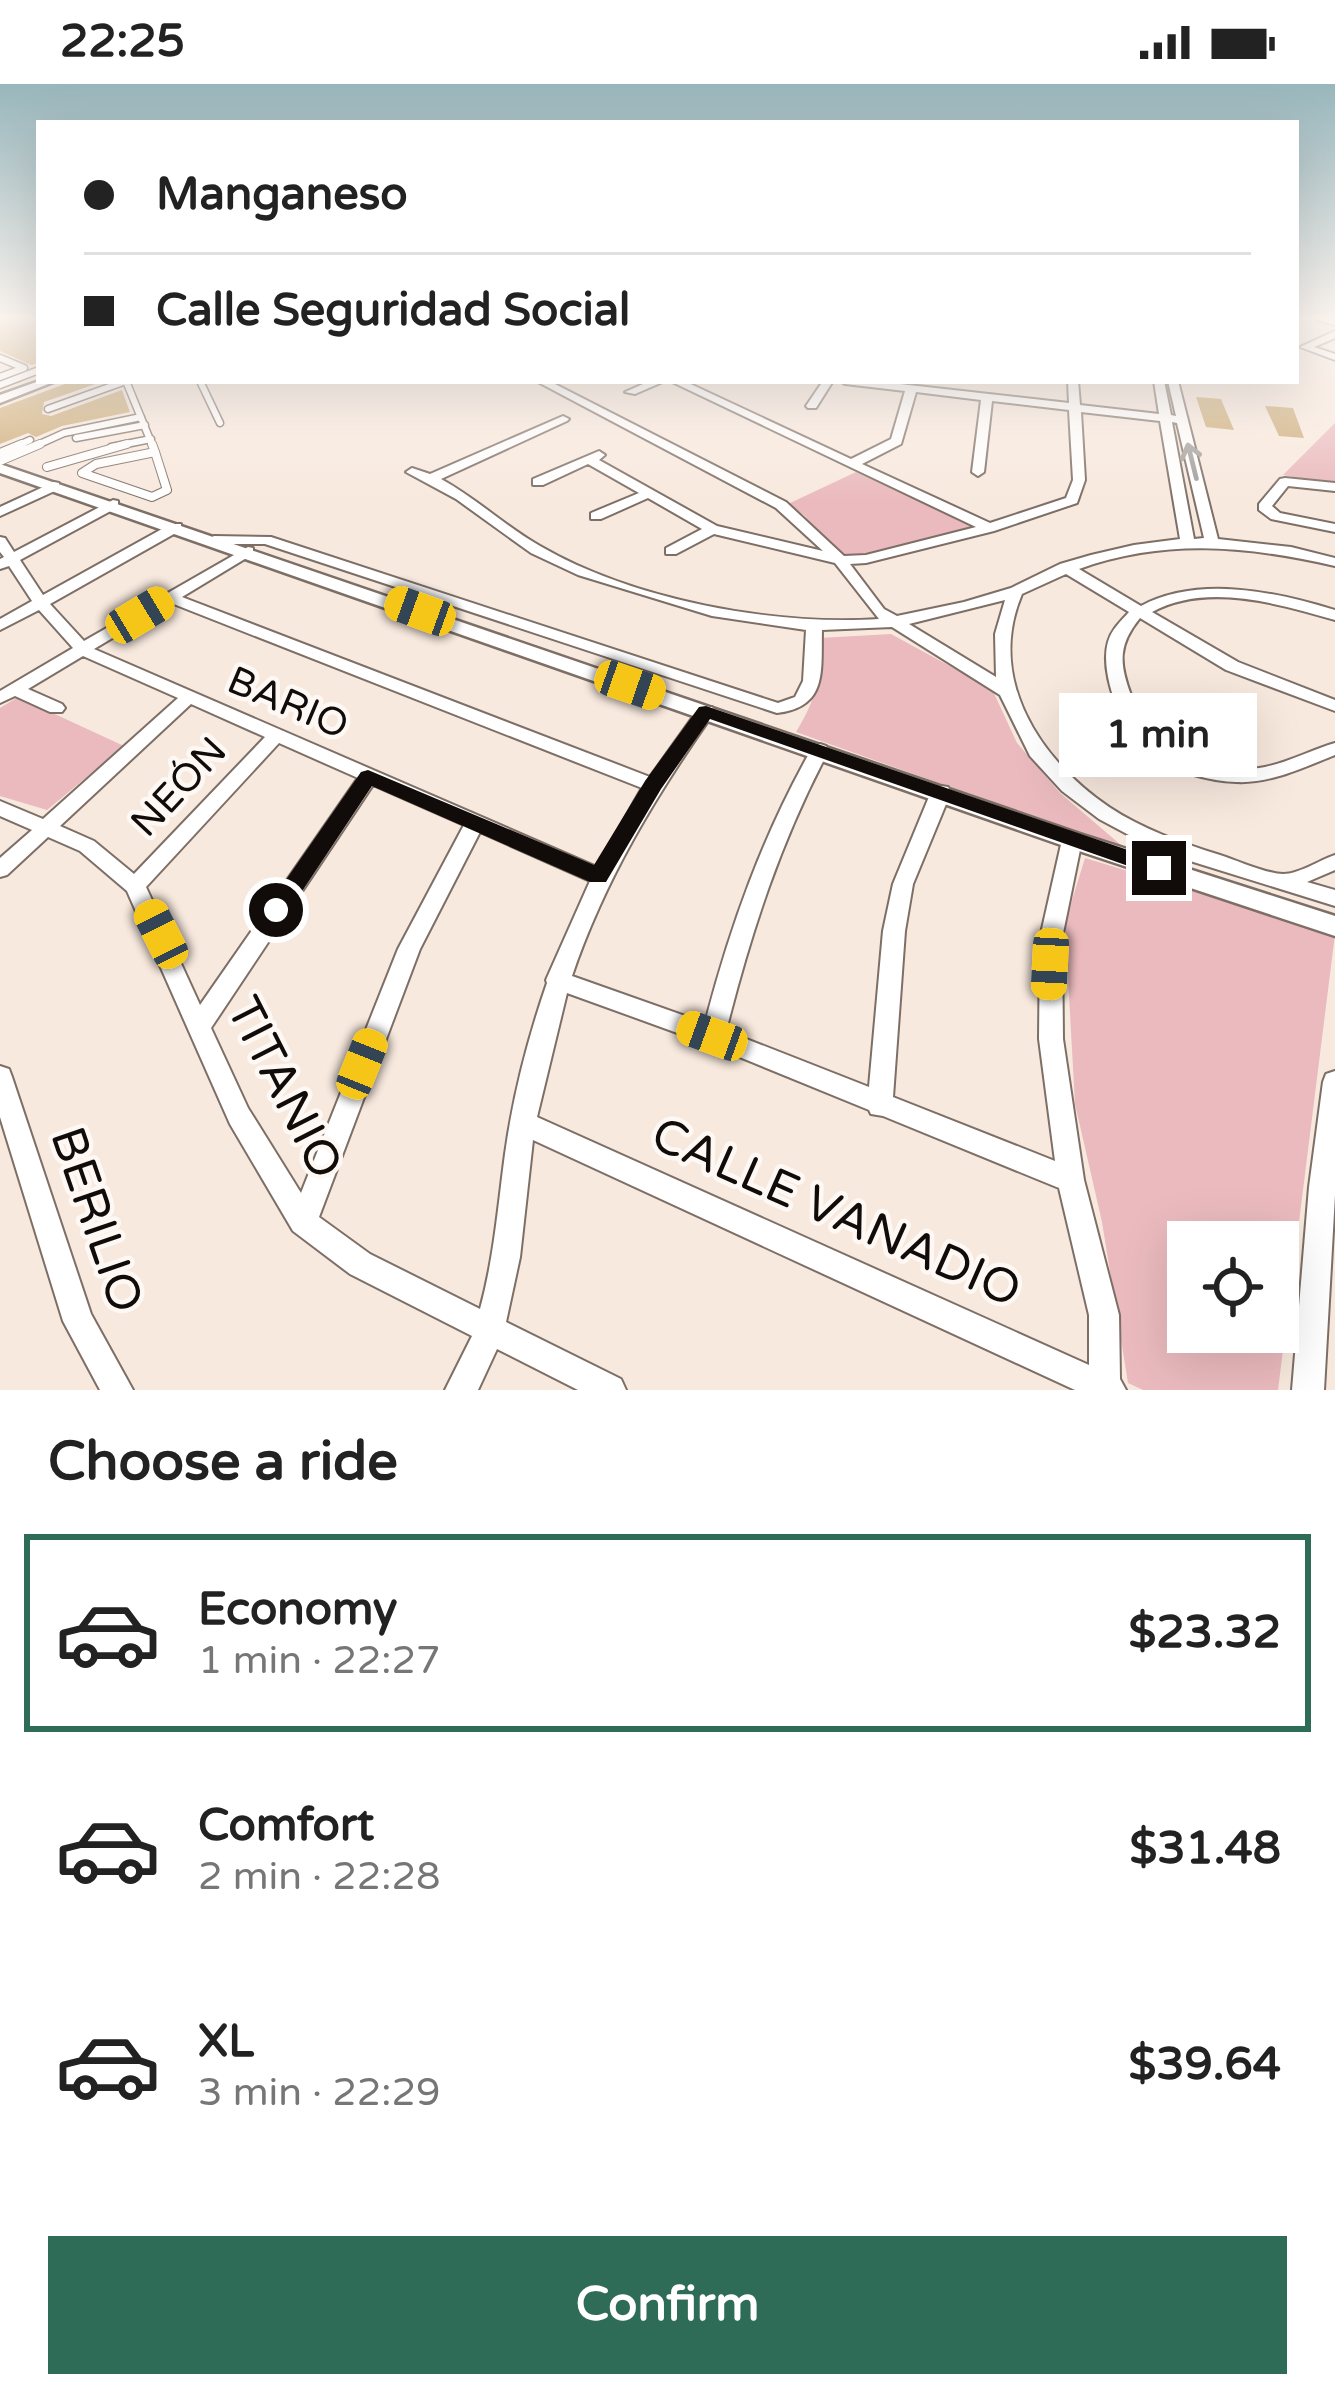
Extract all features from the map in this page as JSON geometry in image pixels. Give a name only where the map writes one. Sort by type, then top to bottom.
[{"type":"street","points":[[0,388],[36,383]]},
{"type":"street","points":[[549,384],[781,506],[840,560],[863,595],[895,625],[1006,691]]},
{"type":"street","points":[[631,392],[652,384]]},
{"type":"street","points":[[681,384],[989,528]]},
{"type":"street","points":[[812,406],[826,384]]},
{"type":"street","points":[[870,384],[1182,420]]},
{"type":"street","points":[[538,482],[595,458],[712,530],[840,560],[866,559],[989,528],[1072,500],[1079,480],[1073,384]]},
{"type":"street","points":[[1160,384],[1187,540]]},
{"type":"street","points":[[1174,384],[1212,541]]},
{"type":"street","points":[[851,464],[897,440],[911,389]]},
{"type":"street","points":[[978,472],[987,398]]},
{"type":"street","points":[[433,478],[563,419]]},
{"type":"street","points":[[0,461],[113,505],[1072,840],[1335,926]]},
{"type":"street","points":[[412,472],[433,478],[517,538],[578,570],[724,616],[814,629],[895,625],[1016,591],[1065,567],[1129,547],[1212,541],[1335,562]]},
{"type":"street","points":[[0,512],[50,477]]},
{"type":"street","points":[[1335,488],[1285,482],[1264,507],[1276,515],[1335,528]]},
{"type":"street","points":[[596,516],[647,494]]},
{"type":"street","points":[[7,562],[113,505]]},
{"type":"street","points":[[0,625],[176,526]]},
{"type":"street","points":[[671,551],[712,530]]},
{"type":"street","points":[[214,540],[266,540],[766,705],[794,708],[806,699],[812,679],[814,629]]},
{"type":"street","points":[[0,541],[7,562],[83,650]]},
{"type":"street","points":[[7,693],[248,551]]},
{"type":"street","points":[[1065,567],[1232,666],[1335,706]]},
{"type":"street","points":[[1016,591],[1001,636],[1006,691],[1034,753],[1078,798],[1162,843],[1335,898]]},
{"type":"street","points":[[1335,615],[1279,599],[1233,593],[1176,599],[1141,613],[1116,637],[1111,663],[1150,746],[1234,776],[1335,749]]},
{"type":"street","points":[[169,597],[652,785]]},
{"type":"street","name":"BARIO","points":[[83,650],[598,876]]},
{"type":"street","points":[[7,693],[56,708]]},
{"type":"street","points":[[0,870],[187,699]]},
{"type":"street","points":[[461,1390],[492,1329],[523,1123],[557,980],[598,876],[652,785],[706,711]]},
{"type":"street","name":"NEÓN","points":[[135,886],[275,737]]},
{"type":"street","points":[[712,1036],[757,874],[780,818],[820,750]]},
{"type":"street","points":[[199,1025],[368,777]]},
{"type":"street","points":[[880,1106],[894,931],[903,884],[940,792]]},
{"type":"street","name":"TITANIO","points":[[0,808],[87,846],[135,886],[239,1116],[303,1222],[360,1264],[610,1390]]},
{"type":"street","points":[[303,1222],[409,949],[475,823]]},
{"type":"street","points":[[1072,840],[1051,938],[1051,1039],[1071,1180],[1104,1315],[1107,1389]]},
{"type":"street","points":[[1286,881],[1335,862]]},
{"type":"street","points":[[557,980],[712,1036],[1071,1180]]},
{"type":"street","name":"BERILIO","points":[[0,1076],[78,1321],[116,1390]]},
{"type":"street","points":[[1308,1390],[1335,1082]]},
{"type":"street","name":"CALLE VANADIO","points":[[523,1123],[1107,1389]]},
{"type":"lane","points":[[48,409],[116,384]]},
{"type":"lane","points":[[125,384],[151,439],[156,452],[167,490],[158,496],[124,489],[82,470],[156,452]]},
{"type":"lane","points":[[201,384],[220,423]]},
{"type":"lane","points":[[76,438],[142,418]]},
{"type":"lane","points":[[0,461],[64,433],[142,418]]},
{"type":"lane","points":[[50,477],[94,450],[151,439]]},
{"type":"shaded area","points":[[1335,423],[1335,485],[1283,475]]},
{"type":"shaded area","points":[[856,472],[972,526],[852,560],[837,559],[805,516],[788,504]]},
{"type":"shaded area","points":[[891,634],[992,689],[1017,743],[1060,793],[1128,851],[796,732],[817,687],[820,638]]},
{"type":"shaded area","points":[[18,697],[124,746],[47,810],[0,796],[0,708]]},
{"type":"shaded area","points":[[1085,858],[1335,934],[1299,1222],[1167,1221],[1167,1353],[1283,1353],[1278,1390],[1143,1390],[1128,1383],[1102,1222],[1075,1104],[1065,923]]},
{"type":"building","points":[[65,384],[95,384],[44,402],[42,414],[51,416],[122,390],[130,412],[62,426],[36,437],[28,433],[0,444],[0,408]]},
{"type":"building","points":[[1196,397],[1221,399],[1234,430],[1206,427]]},
{"type":"building","points":[[1265,406],[1293,408],[1304,438],[1279,436]]},
{"type":"route","points":[[276,910],[368,777],[598,876],[652,785],[706,711],[1159,868]]}]
